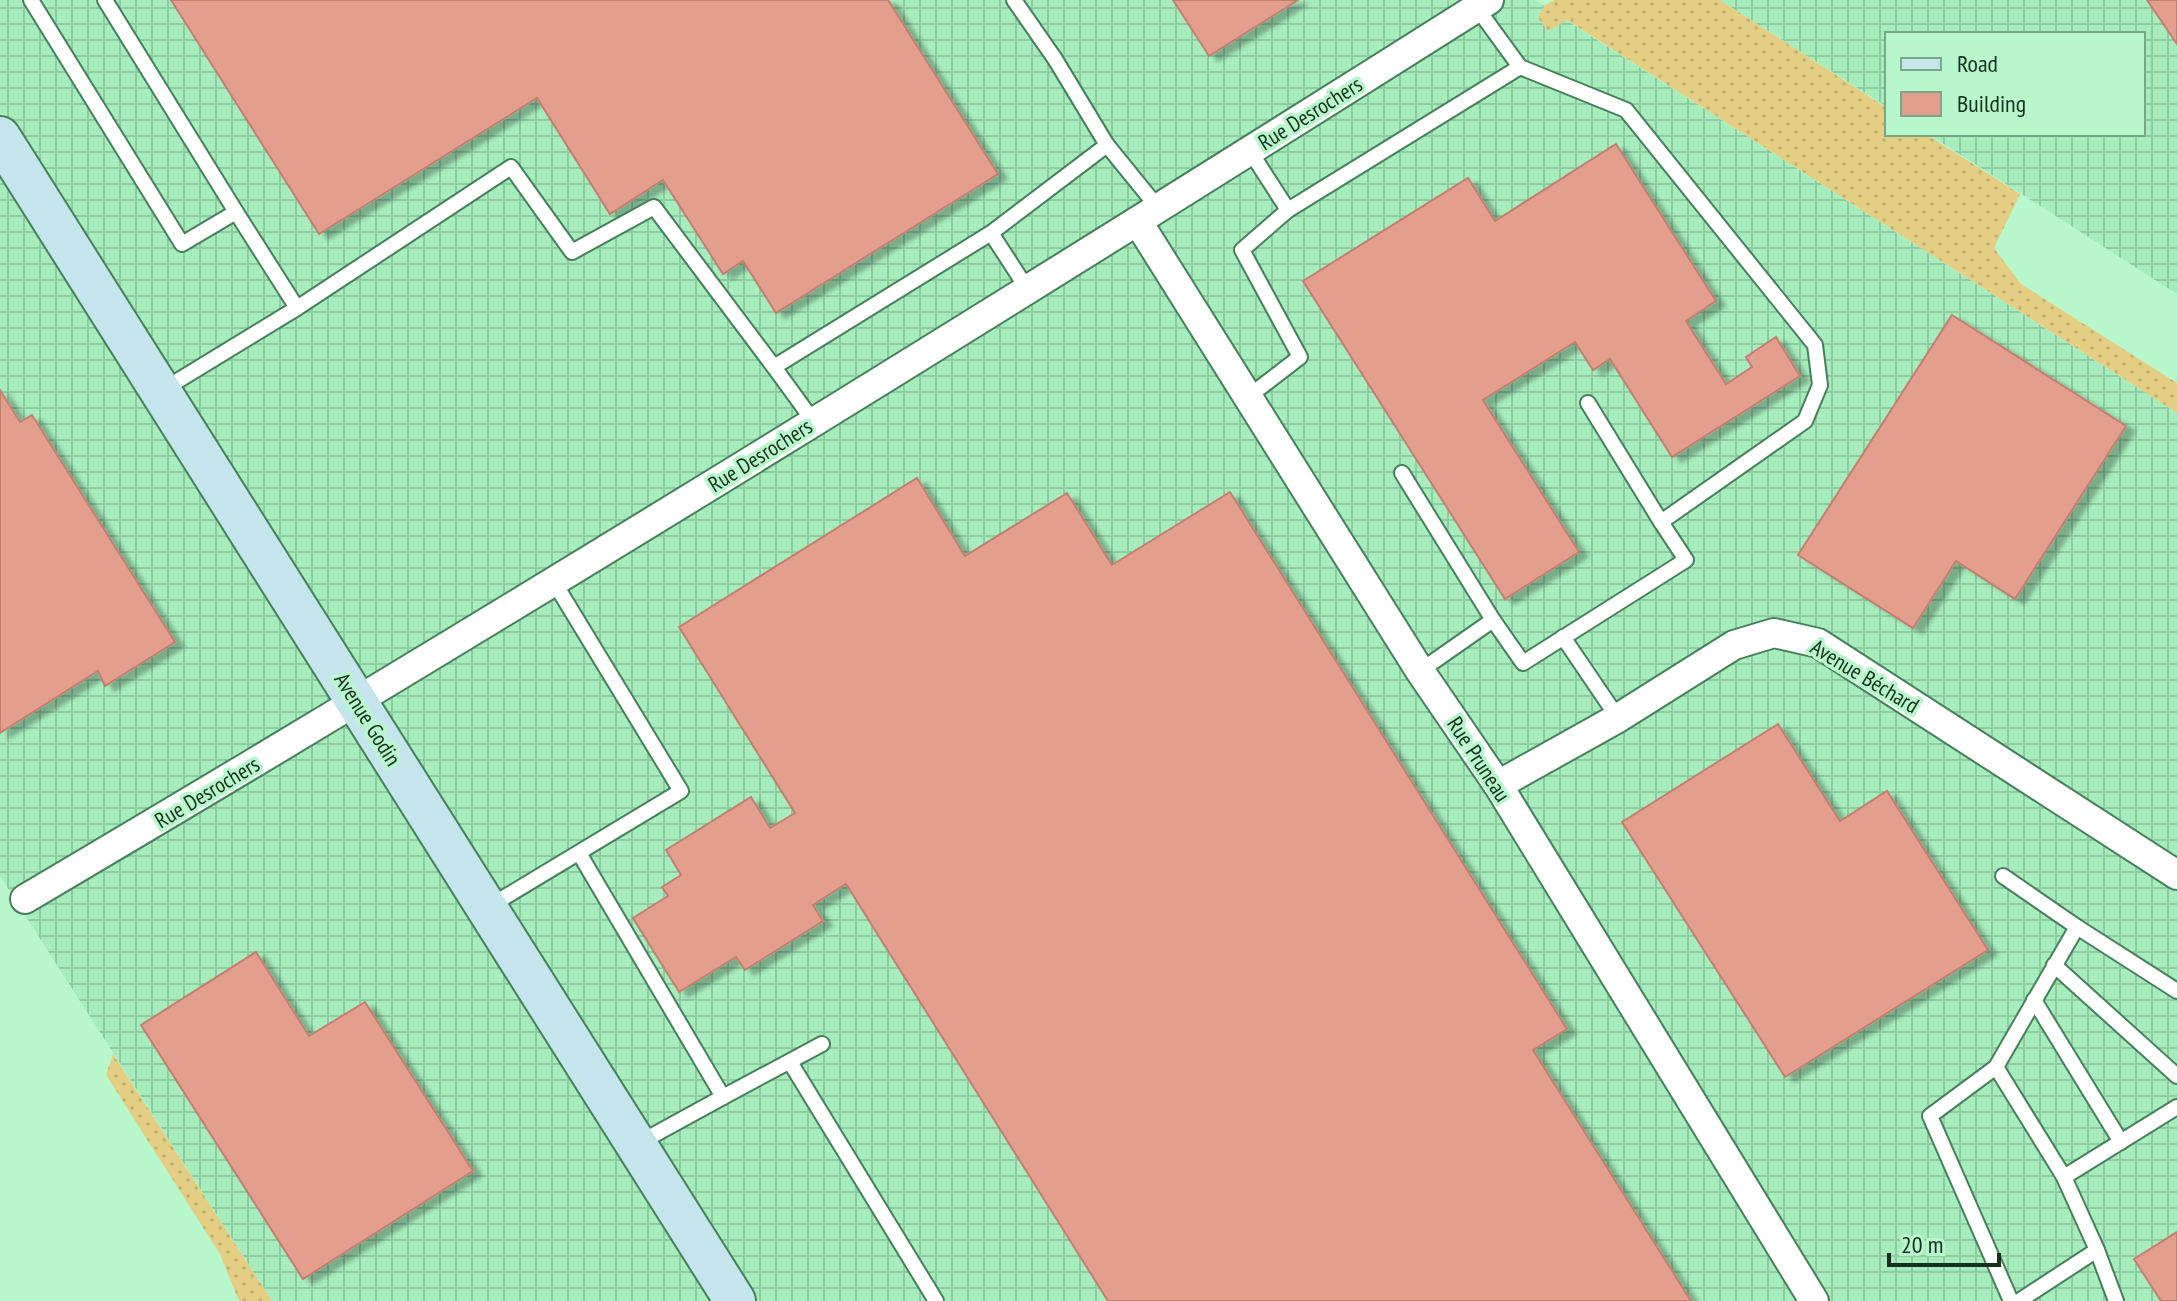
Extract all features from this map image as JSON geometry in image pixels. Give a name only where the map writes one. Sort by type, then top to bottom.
[{"type":"street","name":"Rue Desrochers","points":[[25,899],[357,703],[1028,290],[1483,4]]},
{"type":"street","name":"Avenue Godin","points":[[0,137],[735,1301]]},
{"type":"street","name":"Rue Pruneau","points":[[1148,215],[1248,397],[1420,671],[1498,785],[1814,1301]]},
{"type":"street","name":"Avenue Béchard","points":[[1498,785],[1618,718],[1734,645],[1774,633],[1818,643],[2177,875]]},
{"type":"lane","points":[[31,0],[182,244],[236,212]]},
{"type":"lane","points":[[105,0],[297,308]]},
{"type":"lane","points":[[1014,0],[1055,59],[1148,215]]},
{"type":"lane","points":[[1483,4],[1520,67],[1626,110],[1815,345],[1820,385],[1805,421],[1661,522]]},
{"type":"lane","points":[[1248,397],[1300,357],[1242,250],[1288,210],[1520,67]]},
{"type":"lane","points":[[774,367],[991,233],[1107,145]]},
{"type":"lane","points":[[1250,151],[1288,210]]},
{"type":"lane","points":[[161,391],[297,308],[511,167],[572,252],[654,207],[814,422]]},
{"type":"lane","points":[[991,233],[1028,290]]},
{"type":"lane","points":[[1402,473],[1523,663],[1686,560],[1588,403]]},
{"type":"lane","points":[[487,908],[681,791],[554,582]]},
{"type":"lane","points":[[1420,671],[1493,620]]},
{"type":"lane","points":[[1563,637],[1618,718]]},
{"type":"lane","points":[[579,853],[723,1097]]},
{"type":"lane","points":[[2003,876],[2177,991]]},
{"type":"lane","points":[[2011,1301],[1930,1116],[1996,1067],[2077,927]]},
{"type":"lane","points":[[2054,965],[2177,1076]]},
{"type":"lane","points":[[2034,1000],[2121,1142]]},
{"type":"lane","points":[[636,1145],[822,1044]]},
{"type":"lane","points":[[790,1062],[936,1301]]},
{"type":"lane","points":[[1996,1067],[2064,1177],[2116,1301]]},
{"type":"lane","points":[[2064,1177],[2177,1107]]},
{"type":"lane","points":[[2019,1301],[2097,1250]]},
{"type":"shaded area","points":[[0,0],[1535,0],[2177,413],[2177,1301],[272,1301],[0,876]]},
{"type":"shaded area","points":[[1554,0],[1720,0],[1885,107],[1885,136],[1929,136],[2020,194],[1994,248],[2021,284],[2177,383],[2177,413],[1567,20],[1548,31],[1538,18],[1544,6]]},
{"type":"shaded area","points":[[1720,0],[2177,0],[2177,294],[1931,136],[2145,136],[2145,32],[1885,32],[1885,106]]},
{"type":"shaded area","points":[[113,1054],[272,1301],[239,1301],[220,1254],[106,1075]]},
{"type":"building","points":[[171,0],[888,0],[998,174],[776,313],[743,261],[723,274],[663,180],[610,214],[537,98],[319,234]]},
{"type":"building","points":[[1173,0],[1298,0],[1209,56]]},
{"type":"building","points":[[2147,0],[2177,0],[2177,44]]},
{"type":"building","points":[[1616,144],[1716,301],[1686,321],[1726,384],[1752,367],[1746,357],[1776,337],[1800,376],[1672,457],[1610,359],[1593,370],[1575,342],[1483,400],[1579,552],[1505,599],[1303,281],[1468,178],[1495,221]]},
{"type":"building","points":[[1952,315],[2126,426],[2015,599],[1956,561],[1913,628],[1798,555]]},
{"type":"building","points":[[0,390],[20,422],[32,415],[175,642],[105,686],[98,671],[0,733]]},
{"type":"building","points":[[917,478],[965,556],[1067,493],[1112,565],[1230,492],[1567,1029],[1533,1050],[1691,1301],[1108,1301],[846,884],[813,905],[823,921],[745,970],[736,957],[679,992],[633,918],[668,896],[662,887],[681,875],[666,850],[751,797],[770,828],[795,813],[679,627]]},
{"type":"building","points":[[1778,724],[1840,821],[1887,791],[1988,950],[1785,1077],[1622,822]]},
{"type":"building","points":[[256,952],[309,1036],[365,1002],[473,1171],[303,1279],[141,1025]]},
{"type":"building","points":[[2177,1232],[2177,1301],[2161,1301],[2134,1259]]}]
